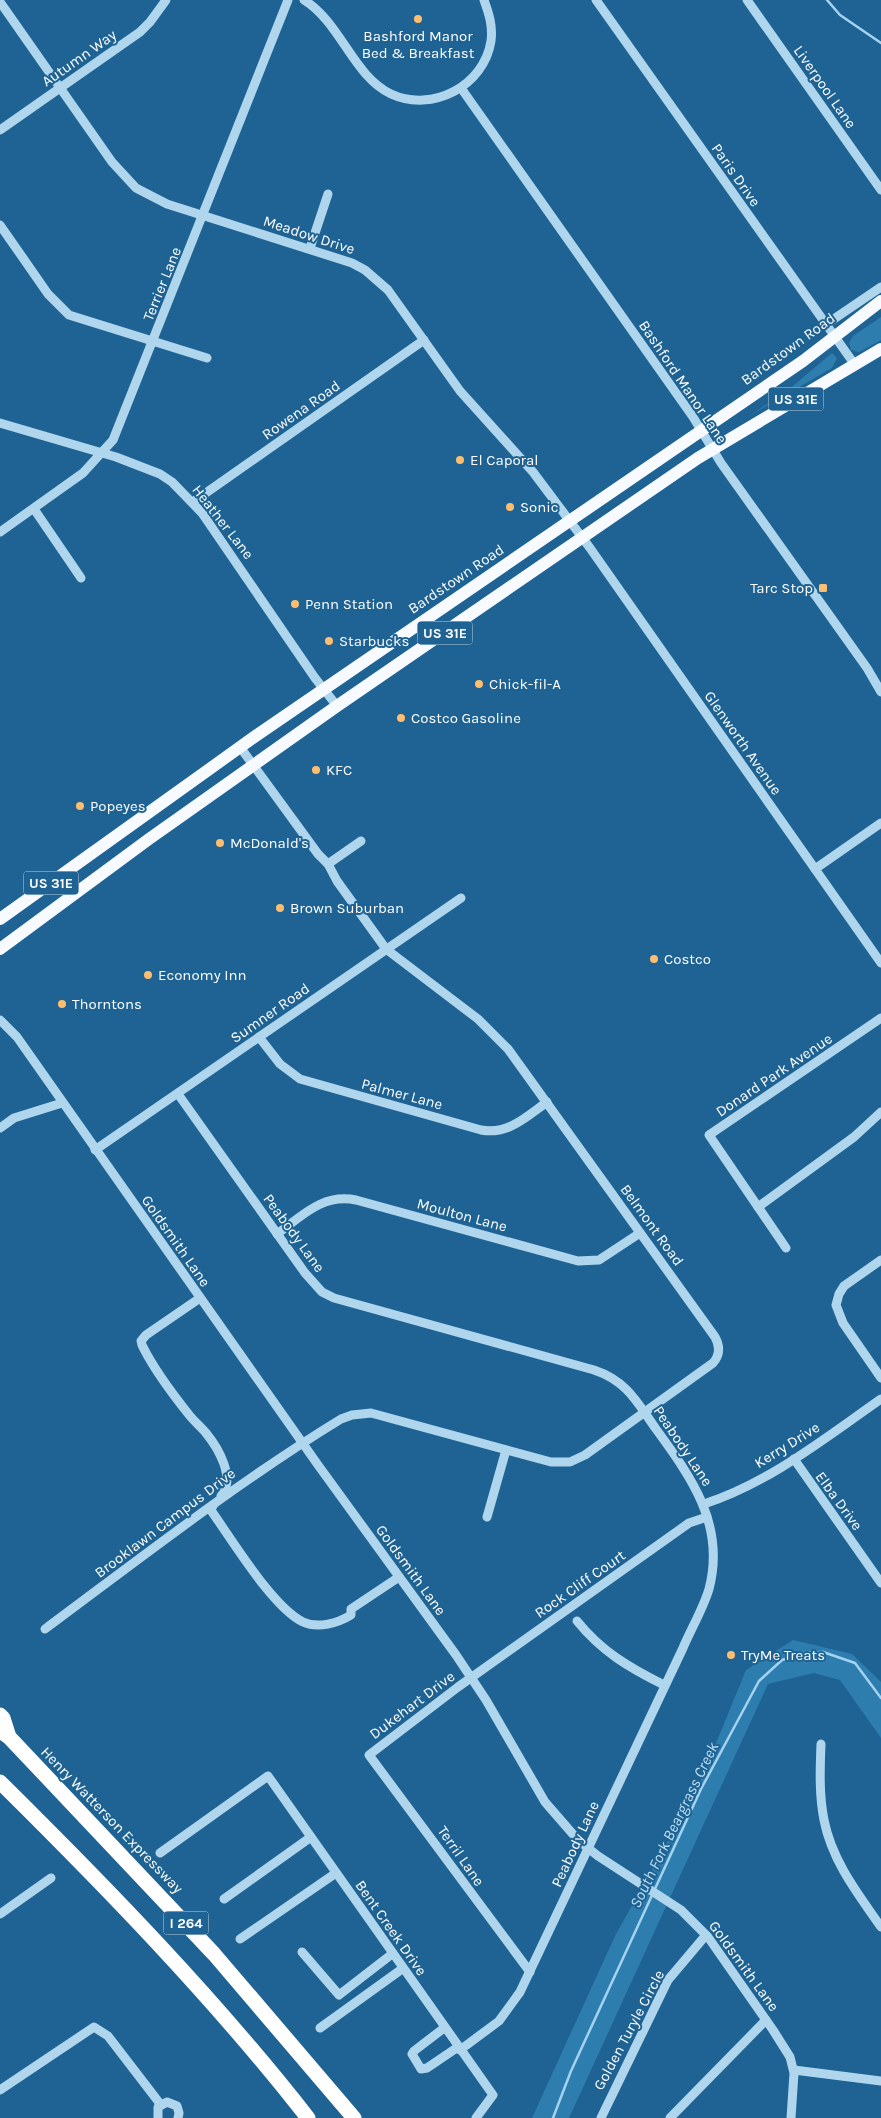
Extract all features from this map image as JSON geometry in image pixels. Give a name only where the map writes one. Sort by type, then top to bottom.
[{"type":"highway","points":[[0,1715],[3,1718],[4,1734]]},
{"type":"highway","name":"Henry Watterson Expressway","points":[[4,1734],[214,1954],[354,2118]]},
{"type":"highway","name":"I 264","points":[[0,1782],[151,1934],[216,2007],[308,2118]]},
{"type":"main road","name":"Bardstown Road","points":[[0,920],[240,747],[802,360],[881,302]]},
{"type":"main road","name":"US 31E","points":[[0,949],[337,706],[711,449],[881,349]]},
{"type":"main road","points":[[124,830],[132,852]]},
{"type":"street","name":"Autumn Way","points":[[0,130],[140,32],[166,0]]},
{"type":"street","name":"Terrier Lane","points":[[0,532],[83,473],[113,440],[288,0]]},
{"type":"street","points":[[304,0],[320,11],[332,25],[369,77],[391,94],[409,100],[429,100],[461,88],[478,72],[489,50],[492,29],[484,0]]},
{"type":"street","name":"Paris Drive","points":[[596,0],[855,365]]},
{"type":"street","name":"Liverpool Lane","points":[[747,0],[881,190]]},
{"type":"street","name":"Meadow Drive","points":[[0,2],[126,179],[154,199],[352,263],[380,282],[460,391],[533,472],[568,522],[582,538]]},
{"type":"street","name":"Bashford Manor Lane","points":[[461,88],[700,430],[711,449],[867,668],[881,692]]},
{"type":"street","points":[[310,248],[328,194]]},
{"type":"street","points":[[0,225],[48,294],[63,311],[81,320],[207,358]]},
{"type":"street","points":[[826,325],[881,287]]},
{"type":"street","name":"Rowena Road","points":[[193,502],[424,340]]},
{"type":"street","name":"Heather Lane","points":[[0,423],[102,453],[160,474],[193,502],[239,564],[337,706]]},
{"type":"street","points":[[34,509],[81,578]]},
{"type":"street","name":"Glenworth Avenue","points":[[582,538],[881,963]]},
{"type":"street","name":"Belmont Road","points":[[240,747],[318,854],[328,864],[337,881],[386,949],[497,1036],[547,1102],[715,1337],[719,1350],[713,1363],[585,1455],[570,1462],[551,1462],[363,1413],[341,1419],[304,1444]]},
{"type":"street","points":[[815,869],[881,823]]},
{"type":"street","points":[[328,864],[362,841]]},
{"type":"street","name":"Sumner Road","points":[[95,1150],[461,898]]},
{"type":"street","name":"Donard Park Avenue","points":[[758,1207],[709,1135],[881,1018]]},
{"type":"street","name":"Goldsmith Lane","points":[[0,1020],[16,1037],[471,1678],[544,1802],[569,1832],[588,1848],[668,1900],[706,1935],[788,2054],[794,2070],[791,2118]]},
{"type":"street","name":"Palmer Lane","points":[[259,1037],[280,1064],[300,1079],[481,1130],[497,1131],[506,1129],[547,1102]]},
{"type":"street","name":"Peabody Lane","points":[[178,1094],[309,1278],[328,1295],[607,1374],[623,1385],[686,1470],[704,1504],[708,1516],[713,1567],[708,1591],[520,1992],[499,2020],[427,2068],[424,2069],[418,2066],[412,2054],[414,2051],[444,2028]]},
{"type":"street","points":[[0,1128],[14,1118],[62,1103]]},
{"type":"street","points":[[786,1248],[758,1207],[854,1137],[881,1112]]},
{"type":"street","name":"Moulton Lane","points":[[277,1234],[318,1204],[340,1198],[356,1200],[578,1261],[599,1260],[640,1232]]},
{"type":"street","points":[[881,1260],[844,1286],[839,1294],[836,1305],[842,1323],[881,1378]]},
{"type":"street","points":[[200,1298],[146,1335],[141,1341],[144,1349],[192,1418],[208,1434],[226,1472],[228,1486],[210,1509],[273,1595],[292,1615],[309,1624],[327,1624],[352,1615],[351,1609],[399,1577]]},
{"type":"street","name":"Kerry Drive","points":[[704,1504],[735,1492],[794,1459],[881,1399]]},
{"type":"street","name":"Brooklawn Campus Drive","points":[[45,1629],[210,1509],[246,1479],[304,1444]]},
{"type":"street","points":[[487,1517],[506,1450]]},
{"type":"street","name":"Elba Drive","points":[[794,1459],[881,1583]]},
{"type":"street","name":"Rock Cliff Court","points":[[471,1678],[689,1523],[708,1516]]},
{"type":"street","points":[[577,1622],[610,1655],[664,1685]]},
{"type":"street","name":"Dukehart Drive","points":[[369,1755],[471,1678]]},
{"type":"street","points":[[821,1744],[821,1802],[831,1845],[842,1868],[881,1927]]},
{"type":"street","name":"Terril Lane","points":[[369,1755],[515,1955],[530,1972]]},
{"type":"street","name":"Bent Creek Drive","points":[[160,1853],[268,1776],[493,2096],[476,2118]]},
{"type":"street","points":[[224,1899],[311,1837]]},
{"type":"street","points":[[240,1939],[336,1873]]},
{"type":"street","points":[[0,1914],[51,1878]]},
{"type":"street","name":"Golden Turyle Circle","points":[[601,2118],[668,1980],[706,1935]]},
{"type":"street","points":[[302,1952],[339,1994],[392,1954]]},
{"type":"street","points":[[320,2028],[402,1969]]},
{"type":"street","points":[[670,2118],[766,2020]]},
{"type":"street","points":[[0,2090],[94,2027],[108,2036],[161,2104]]},
{"type":"street","points":[[794,2070],[881,2081]]},
{"type":"street","points":[[158,2118],[157,2111],[161,2104],[167,2102],[174,2104],[178,2109],[178,2118]]},
{"type":"shaded area","points":[[881,317],[881,340],[859,352],[851,350],[849,343],[853,336]]},
{"type":"shaded area","points":[[832,353],[837,358],[832,368],[751,415],[793,386]]},
{"type":"shaded area","points":[[793,1640],[852,1654],[881,1682],[881,1738],[840,1680],[814,1673],[768,1684],[569,2118],[532,2118],[615,1936],[698,1787],[746,1670]]},
{"type":"waterway","name":"South Fork Beargrass Creek","points":[[827,0],[840,15],[881,43]]},
{"type":"waterway","name":"South Fork Beargrass Creek","points":[[553,2118],[571,2071],[701,1789],[759,1681],[782,1660],[804,1653],[823,1652],[855,1663],[881,1698]]},
{"type":"place","name":"Bashford Manor Bed & Breakfast","points":[[418,19]]},
{"type":"place","name":"El Caporal","points":[[460,460]]},
{"type":"place","name":"Sonic","points":[[510,507]]},
{"type":"place","name":"Tarc Stop","points":[[823,588]]},
{"type":"place","name":"Penn Station","points":[[295,604]]},
{"type":"place","name":"Starbucks","points":[[329,641]]},
{"type":"place","name":"Chick-fil-A","points":[[479,684]]},
{"type":"place","name":"Costco Gasoline","points":[[401,718]]},
{"type":"place","name":"KFC","points":[[316,770]]},
{"type":"place","name":"Popeyes","points":[[80,806]]},
{"type":"place","name":"McDonald's","points":[[220,843]]},
{"type":"place","name":"Brown Suburban","points":[[280,908]]},
{"type":"place","name":"Costco","points":[[654,959]]},
{"type":"place","name":"Economy Inn","points":[[148,975]]},
{"type":"place","name":"Thorntons","points":[[62,1004]]},
{"type":"place","name":"TryMe Treats","points":[[731,1655]]}]
